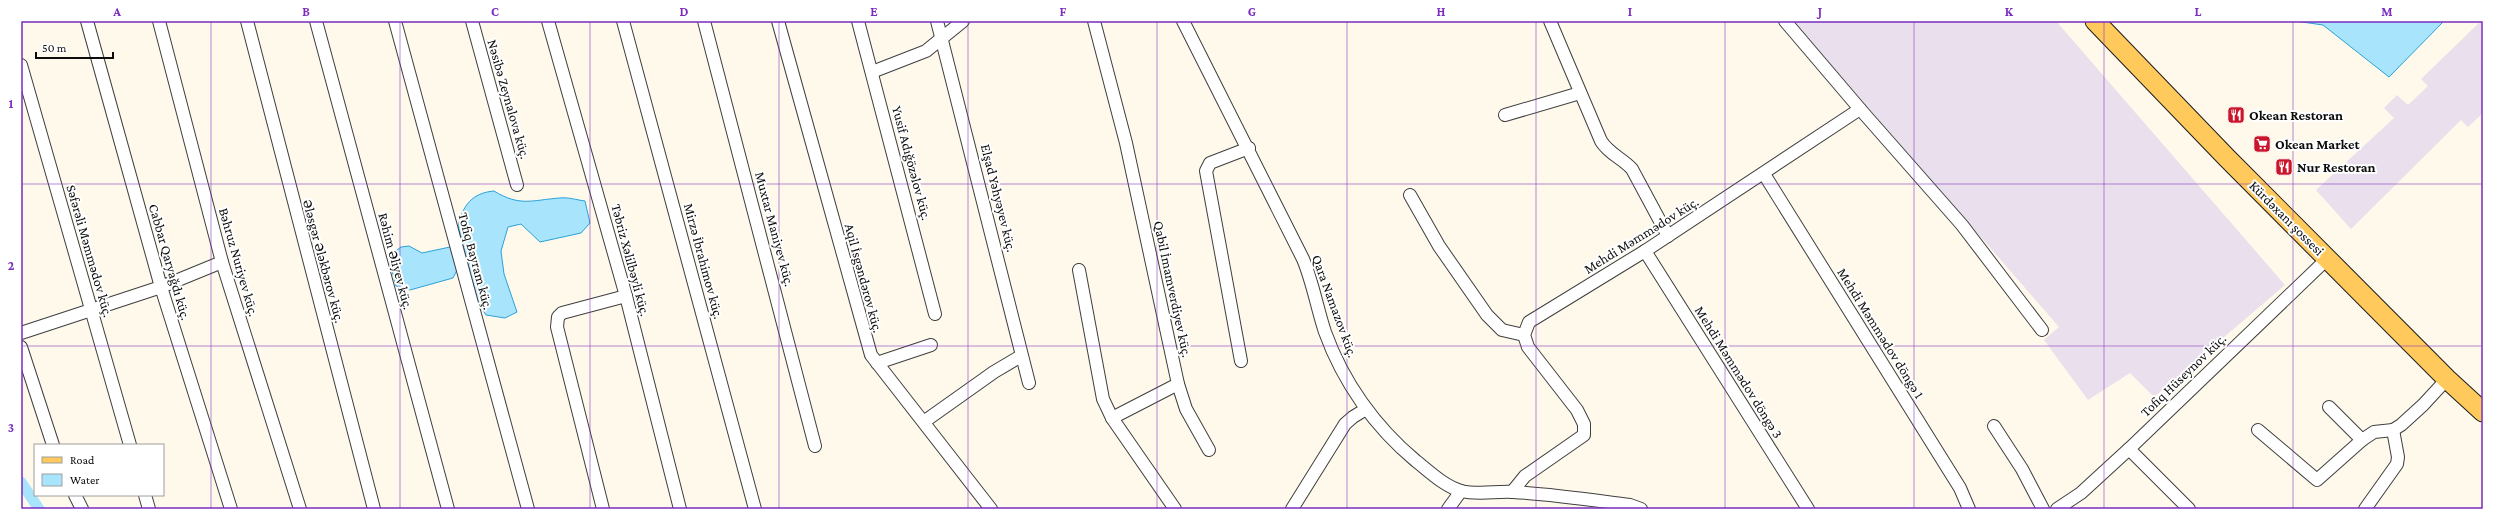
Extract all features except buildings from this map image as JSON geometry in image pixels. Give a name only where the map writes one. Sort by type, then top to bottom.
[{"type":"main road","name":"Kürdəxanı şossesi","points":[[2095,21],[2446,379],[2483,412]]},
{"type":"main road","name":"Kürdəxanı şossesi","points":[[2111,21],[2312,227],[2483,398]]},
{"type":"street","name":"Cabbar Qaryağdı küç.","points":[[87,21],[160,287],[231,509]]},
{"type":"street","name":"Bəhruz Nuriyev küç.","points":[[159,21],[222,262],[300,509]]},
{"type":"street","name":"Ələsgər Ələkbərov küç.","points":[[247,21],[374,509]]},
{"type":"street","name":"Rəhim Əliyev küç.","points":[[316,21],[448,509]]},
{"type":"street","name":"Tofiq Bayram küç.","points":[[395,21],[528,509]]},
{"type":"street","name":"Nəsibə Zeynalova küç.","points":[[472,21],[517,185]]},
{"type":"street","name":"Təbriz Xəlilbəyli küç.","points":[[548,21],[626,296],[680,509]]},
{"type":"street","name":"Mirzə İbrahimov küç.","points":[[623,21],[755,509]]},
{"type":"street","name":"Muxtar Maniyev küç.","points":[[704,21],[815,446]]},
{"type":"street","name":"Aqil İsgəndərov küç.","points":[[778,21],[868,348],[877,363],[925,421],[991,509]]},
{"type":"street","name":"Yusif Adığözəlov küç.","points":[[858,21],[935,314]]},
{"type":"street","name":"Elşad Yəhyəyev küç.","points":[[937,21],[1015,322],[1021,356],[1029,383]]},
{"type":"street","points":[[872,72],[926,51],[942,40],[963,21]]},
{"type":"street","name":"Qabil İmamverdiyev küç.","points":[[1094,21],[1126,143],[1178,384],[1186,409],[1209,450]]},
{"type":"street","name":"Qara Namazov küç.","points":[[1183,21],[1249,148],[1303,260],[1314,290],[1325,331],[1338,364],[1366,409],[1410,455],[1438,478],[1461,491],[1512,492],[1630,505],[1641,509]]},
{"type":"street","points":[[1550,21],[1601,141],[1607,150],[1625,161],[1632,169],[1668,236]]},
{"type":"street","points":[[1785,21],[1962,225],[2042,330]]},
{"type":"street","name":"Səfərəli Məmmədov küç.","points":[[21,65],[130,444]]},
{"type":"street","points":[[1505,115],[1580,93]]},
{"type":"street","name":"Mehdi Məmmədov küç.","points":[[1524,335],[1525,327],[1529,322],[1645,251],[1764,174],[1860,109]]},
{"type":"street","points":[[1241,361],[1206,171],[1210,163],[1249,148]]},
{"type":"street","name":"Mehdi Məmmədov döngə 1","points":[[1764,174],[1960,488],[1969,509]]},
{"type":"street","points":[[1410,195],[1460,278],[1491,320],[1502,330],[1524,335],[1528,347],[1577,410],[1584,424],[1584,435],[1525,476],[1512,492]]},
{"type":"street","name":"Mehdi Məmmədov döngə 3","points":[[1645,251],[1808,509]]},
{"type":"street","name":"Tofiq Hüseynov küç.","points":[[2057,509],[2081,493],[2129,449],[2327,259]]},
{"type":"street","points":[[21,333],[160,287],[222,262]]},
{"type":"street","points":[[1078,270],[1103,398],[1112,418],[1175,509]]},
{"type":"street","points":[[603,509],[557,327],[558,317],[562,313],[626,296]]},
{"type":"street","points":[[877,363],[931,346]]},
{"type":"street","points":[[21,347],[53,444]]},
{"type":"street","points":[[925,421],[994,372],[1021,356]]},
{"type":"street","points":[[2258,430],[2317,480],[2362,440],[2374,432],[2393,430],[2424,405],[2446,379]]},
{"type":"street","points":[[1112,418],[1178,384]]},
{"type":"street","points":[[2329,408],[2362,440]]},
{"type":"street","points":[[1292,509],[1345,424],[1366,409]]},
{"type":"street","points":[[1994,426],[2022,469],[2042,509]]},
{"type":"street","points":[[2365,509],[2397,464],[2398,456],[2393,430]]},
{"type":"street","points":[[2129,449],[2189,509]]},
{"type":"street","points":[[1448,509],[1461,491]]},
{"type":"street","points":[[76,496],[82,509]]},
{"type":"street","points":[[145,496],[149,509]]},
{"type":"shaded area","points":[[1793,21],[2056,21],[2285,285],[2154,397],[2130,373],[2088,400],[2044,340],[2059,327]]},
{"type":"shaded area","points":[[2481,21],[2483,113],[2468,127],[2461,120],[2351,229],[2316,190],[2394,118],[2384,108],[2397,95],[2408,105],[2428,86],[2421,79]]},
{"type":"water","points":[[2295,21],[2444,21],[2389,77],[2323,25]]},
{"type":"water","points":[[494,191],[503,196],[519,201],[569,198],[585,201],[590,223],[581,233],[540,242],[521,224],[508,227],[501,251],[504,274],[517,312],[505,318],[486,315],[478,303],[458,226],[466,206],[474,197],[486,192]]},
{"type":"water","points":[[409,246],[422,253],[450,247],[458,268],[453,278],[410,290],[396,286],[390,263],[392,254],[401,247]]},
{"type":"waterway","points":[[21,482],[39,509]]},
{"type":"place","name":"Okean Restoran","points":[[2236,115]]},
{"type":"place","name":"Okean Market","points":[[2262,144]]},
{"type":"place","name":"Nur Restoran","points":[[2284,167]]}]
